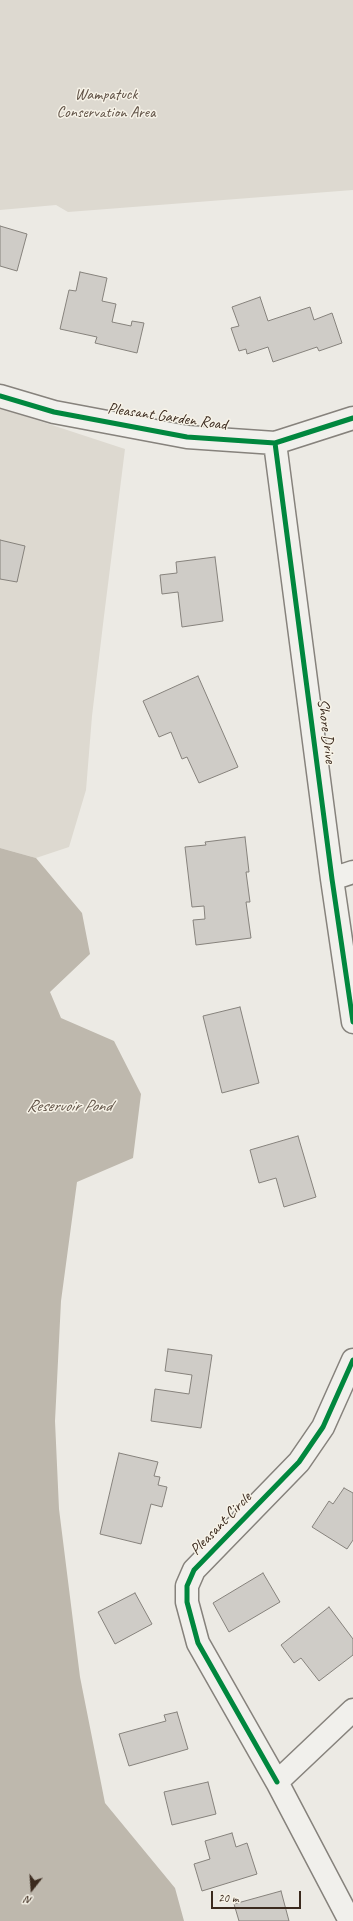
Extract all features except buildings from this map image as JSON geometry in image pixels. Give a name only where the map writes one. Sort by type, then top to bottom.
[{"type":"street","name":"Pleasant Garden Road","points":[[0,396],[54,412],[187,437],[275,443],[353,418]]},
{"type":"street","name":"Shore Drive","points":[[275,443],[332,879],[353,1022]]},
{"type":"street","points":[[332,879],[353,872]]},
{"type":"street","name":"Pleasant Circle","points":[[350,1921],[277,1782],[198,1643],[187,1602],[187,1586],[194,1570],[299,1462],[323,1427],[353,1360]]},
{"type":"street","points":[[277,1782],[353,1710]]},
{"type":"green space","name":"Wampatuck Conservation Area","points":[[0,0],[353,0],[353,190],[68,212],[56,205],[0,210]]},
{"type":"green space","points":[[0,408],[125,449],[92,716],[86,790],[69,847],[36,858],[0,848]]},
{"type":"water","name":"Reservoir Pond","points":[[0,848],[36,858],[82,913],[90,954],[50,992],[61,1018],[114,1041],[141,1094],[133,1158],[77,1182],[61,1301],[55,1421],[59,1509],[80,1677],[105,1803],[175,1888],[184,1921],[0,1921]]},
{"type":"cycle path","points":[[0,396],[54,412],[187,437],[275,443],[353,418]]},
{"type":"cycle path","points":[[275,443],[332,879],[353,1022]]},
{"type":"cycle path","points":[[277,1782],[198,1643],[187,1602],[187,1586],[194,1570],[299,1462],[323,1427],[353,1360]]}]
